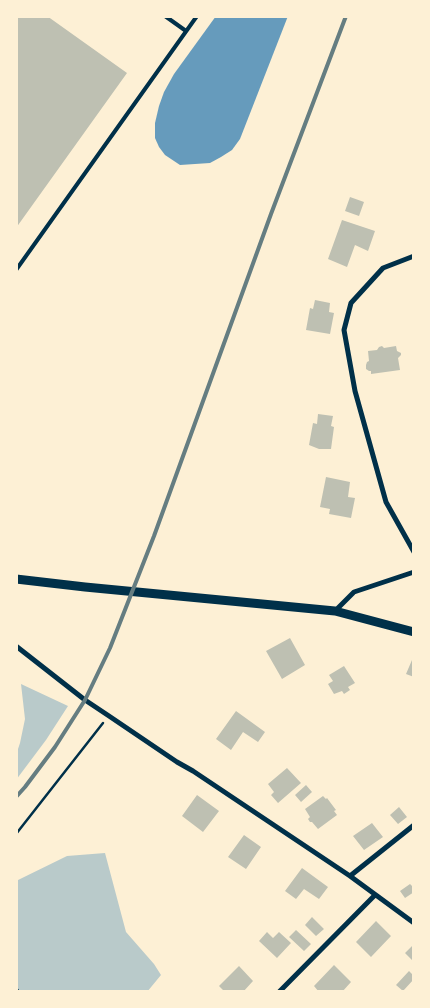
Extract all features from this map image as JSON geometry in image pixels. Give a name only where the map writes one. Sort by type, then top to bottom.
[{"type":"street","points":[[414,256],[384,268],[350,303],[344,330],[355,391],[386,502],[414,552]]},
{"type":"street","points":[[335,611],[354,592],[414,572]]},
{"type":"street","points":[[16,579],[335,611],[414,632]]},
{"type":"street","points":[[16,646],[85,700],[350,876],[414,923]]},
{"type":"street","points":[[350,876],[414,825]]},
{"type":"street","points":[[279,992],[375,895]]},
{"type":"lane","points":[[165,16],[186,31]]},
{"type":"lane","points":[[16,270],[198,16]]},
{"type":"path","points":[[16,834],[108,716]]},
{"type":"path","points":[[16,988],[19,992]]},
{"type":"shaded area","points":[[21,684],[68,706],[46,740],[16,780],[16,755],[25,719]]},
{"type":"shaded area","points":[[105,853],[126,932],[154,964],[161,975],[147,992],[16,992],[16,881],[67,856]]},
{"type":"water","points":[[216,16],[288,16],[240,139],[232,150],[210,163],[180,165],[165,155],[155,138],[155,123],[159,106],[174,74]]},
{"type":"building","points":[[16,16],[47,16],[127,73],[16,228]]},
{"type":"building","points":[[350,197],[364,202],[359,216],[345,211]]},
{"type":"building","points":[[342,220],[375,231],[368,251],[355,245],[347,267],[328,259]]},
{"type":"building","points":[[315,300],[330,303],[329,312],[334,313],[330,334],[306,330],[310,308],[313,309]]},
{"type":"building","points":[[382,346],[384,348],[396,346],[397,351],[401,353],[398,358],[400,370],[371,374],[371,371],[366,369],[367,362],[369,361],[368,351],[377,350]]},
{"type":"building","points":[[318,414],[333,416],[331,426],[334,427],[331,449],[319,449],[309,445],[313,423],[317,424]]},
{"type":"building","points":[[326,477],[350,482],[348,497],[355,498],[351,518],[329,514],[330,509],[320,507]]},
{"type":"building","points":[[290,638],[305,665],[282,679],[266,651]]},
{"type":"building","points":[[412,660],[414,660],[414,677],[406,674]]},
{"type":"building","points":[[344,666],[355,683],[348,687],[350,690],[344,694],[342,691],[334,694],[328,684],[333,681],[329,675]]},
{"type":"building","points":[[236,711],[265,732],[258,742],[243,732],[231,750],[216,739]]},
{"type":"building","points":[[287,768],[301,783],[278,803],[271,795],[274,792],[268,784]]},
{"type":"building","points":[[306,785],[312,792],[301,802],[295,795]]},
{"type":"building","points":[[197,795],[219,811],[203,832],[182,816]]},
{"type":"building","points":[[323,796],[327,798],[336,810],[334,811],[337,815],[318,829],[308,819],[310,817],[305,809]]},
{"type":"building","points":[[399,807],[407,817],[398,824],[390,815]]},
{"type":"building","points":[[372,823],[383,837],[364,850],[353,836]]},
{"type":"building","points":[[244,835],[261,847],[246,869],[228,857]]},
{"type":"building","points":[[302,868],[328,887],[319,899],[304,889],[296,899],[285,891]]},
{"type":"building","points":[[410,884],[414,888],[414,892],[405,898],[400,891]]},
{"type":"building","points":[[312,917],[324,929],[316,936],[305,925]]},
{"type":"building","points":[[376,921],[391,936],[371,957],[356,942]]},
{"type":"building","points":[[296,930],[311,944],[304,951],[289,937]]},
{"type":"building","points":[[267,932],[273,938],[279,932],[291,943],[277,958],[259,941]]},
{"type":"building","points":[[414,944],[414,959],[412,960],[405,953]]},
{"type":"building","points":[[334,965],[351,982],[342,992],[319,992],[314,986]]},
{"type":"building","points":[[239,966],[253,981],[243,992],[225,992],[219,986]]},
{"type":"building","points":[[409,971],[414,976],[414,979],[403,991],[396,985]]},
{"type":"railway","points":[[16,797],[55,747],[85,700],[110,648],[154,536],[271,214],[346,16]]}]
